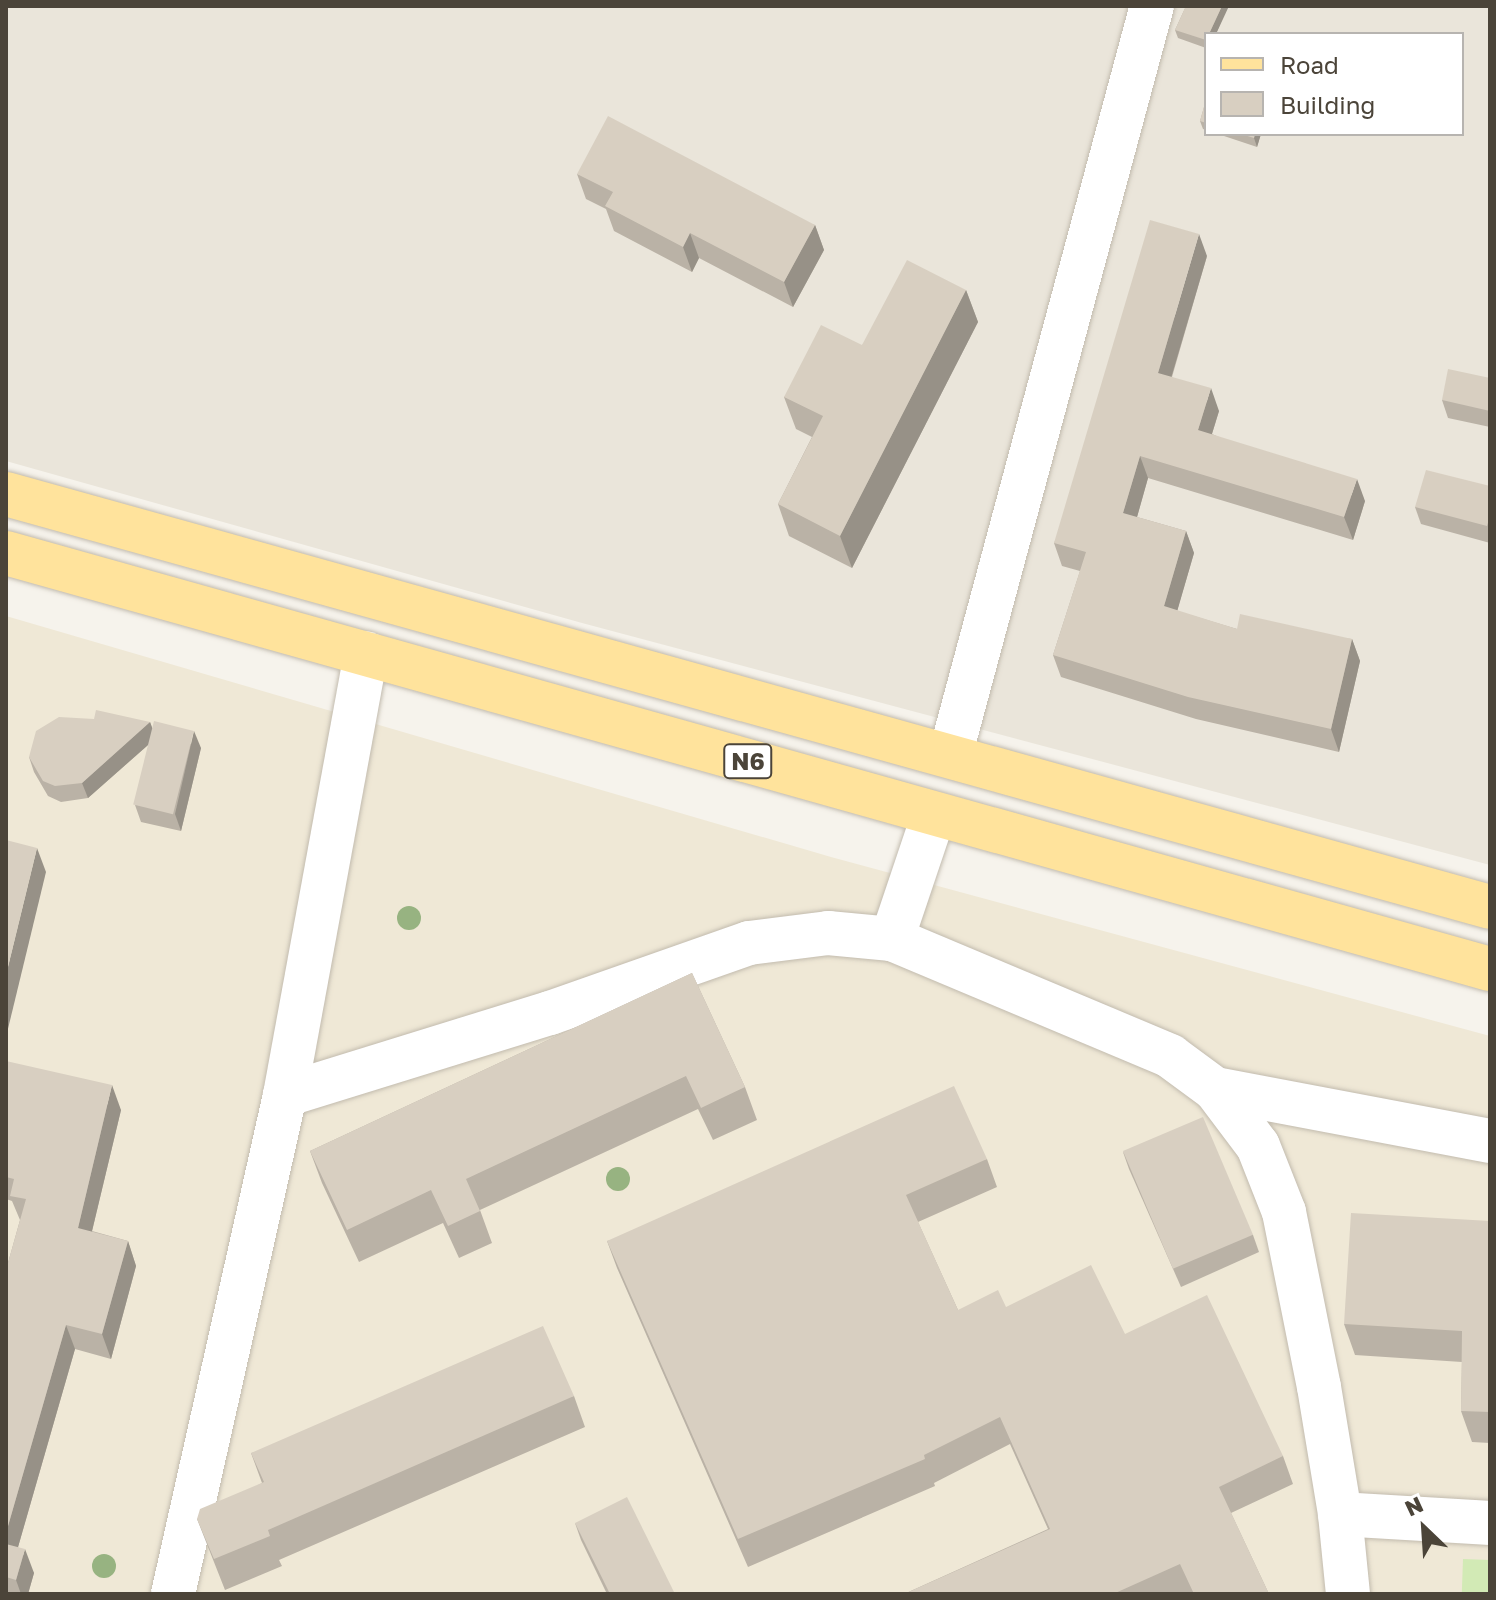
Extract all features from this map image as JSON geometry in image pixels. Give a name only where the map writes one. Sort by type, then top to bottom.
[{"type":"main road","name":"N6","points":[[6,494],[1490,907]]},
{"type":"main road","name":"N6","points":[[6,553],[1490,969]]},
{"type":"street","points":[[950,756],[1152,6]]},
{"type":"street","points":[[173,1594],[285,1095],[366,653]]},
{"type":"street","points":[[892,939],[934,814]]},
{"type":"street","points":[[285,1095],[550,1013],[749,943],[828,933],[892,939],[1170,1056],[1215,1089],[1258,1146],[1284,1212],[1340,1514],[1348,1594]]},
{"type":"street","points":[[1215,1089],[1490,1141]]},
{"type":"street","points":[[1340,1514],[1490,1523]]},
{"type":"shaded area","points":[[6,6],[1490,6],[1490,865],[582,623],[6,461]]},
{"type":"shaded area","points":[[6,616],[831,857],[1490,1036],[1490,1594],[6,1594]]},
{"type":"green space","points":[[1463,1559],[1490,1560],[1489,1594],[1462,1594]]},
{"type":"building","points":[[1186,6],[1222,6],[1210,32],[1204,32],[1204,39],[1175,30]]},
{"type":"building","points":[[608,116],[815,225],[784,282],[690,233],[683,247],[605,206],[613,192],[577,174]]},
{"type":"building","points":[[1150,220],[1199,234],[1158,373],[1211,388],[1198,430],[1357,479],[1344,517],[1140,456],[1123,513],[1186,531],[1164,606],[1237,629],[1240,614],[1352,639],[1331,729],[1188,697],[1053,655],[1086,552],[1054,543]]},
{"type":"building","points":[[907,260],[966,290],[840,536],[778,504],[823,416],[784,397],[821,325],[862,345]]},
{"type":"building","points":[[1448,369],[1490,378],[1490,411],[1442,400]]},
{"type":"building","points":[[1426,470],[1490,486],[1487,526],[1415,507]]},
{"type":"building","points":[[96,710],[150,722],[82,783],[55,786],[43,781],[29,757],[36,731],[59,717],[94,719]]},
{"type":"building","points":[[154,721],[194,731],[173,814],[133,804]]},
{"type":"building","points":[[6,840],[37,848],[6,975]]},
{"type":"building","points":[[692,973],[745,1087],[701,1108],[686,1076],[466,1179],[480,1211],[448,1226],[431,1190],[347,1230],[310,1151]]},
{"type":"building","points":[[6,1061],[112,1085],[78,1228],[128,1241],[102,1334],[66,1325],[6,1533],[6,1270],[26,1199],[10,1196],[14,1179],[6,1177]]},
{"type":"building","points":[[954,1086],[987,1159],[906,1195],[958,1310],[998,1290],[1006,1307],[1091,1265],[1125,1334],[1207,1295],[1283,1456],[1219,1487],[1269,1594],[1194,1594],[1180,1564],[1113,1594],[904,1594],[1050,1529],[1000,1417],[924,1455],[925,1459],[738,1539],[607,1241]]},
{"type":"building","points":[[1203,1117],[1253,1235],[1173,1269],[1123,1151]]},
{"type":"building","points":[[1351,1213],[1490,1221],[1490,1412],[1461,1411],[1462,1331],[1344,1324]]},
{"type":"building","points":[[543,1326],[574,1396],[268,1530],[270,1536],[214,1559],[197,1519],[200,1509],[264,1482],[251,1453]]},
{"type":"building","points":[[627,1497],[675,1594],[610,1594],[575,1523]]},
{"type":"building","points":[[6,1544],[25,1549],[16,1580],[6,1577]]}]
